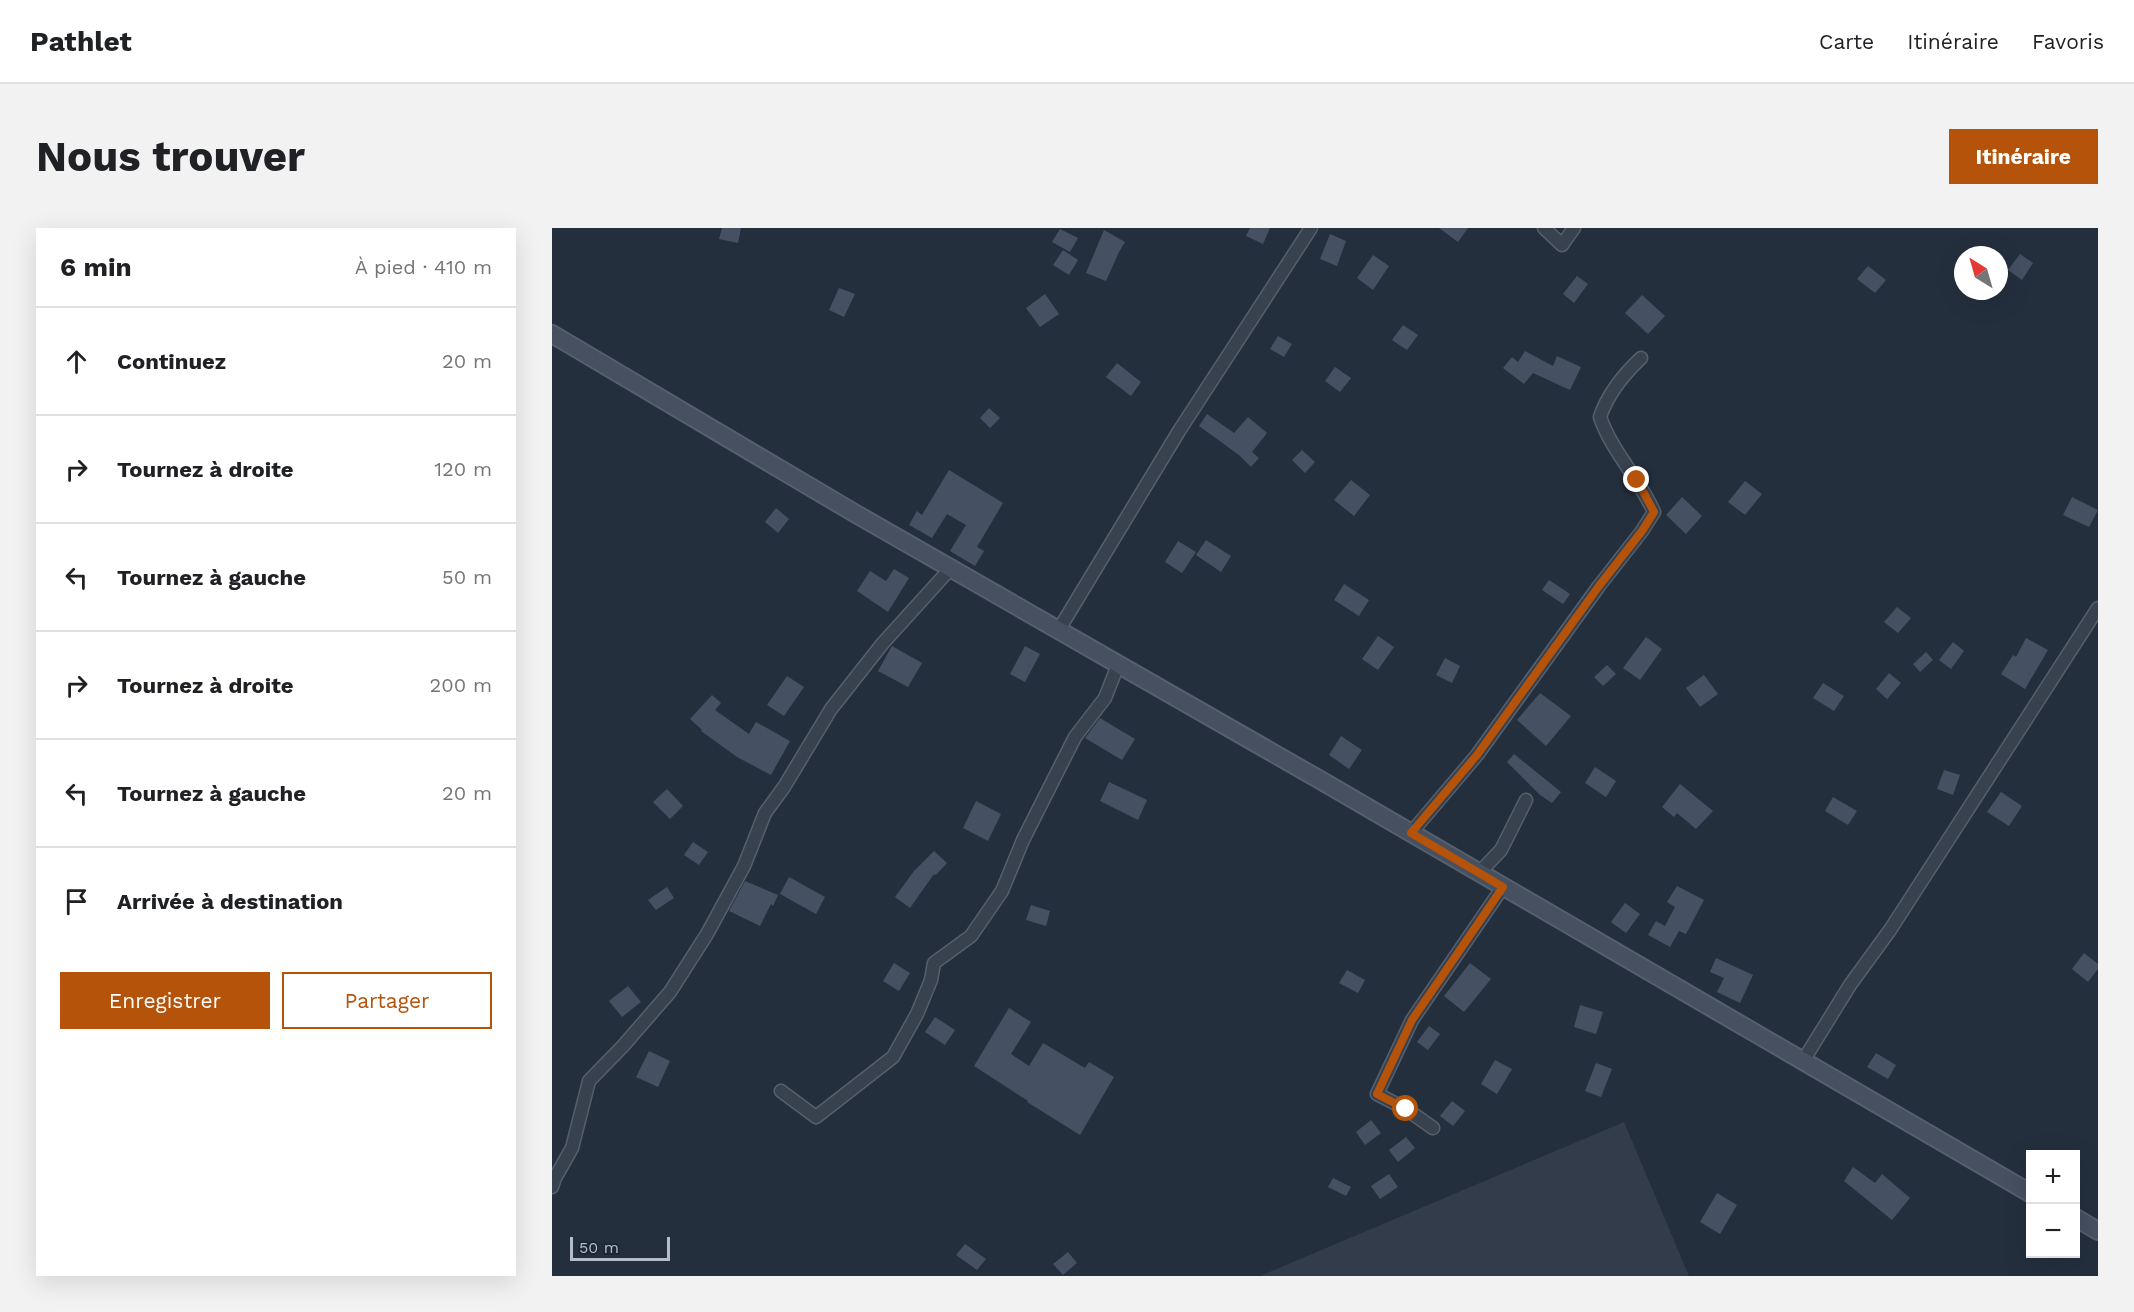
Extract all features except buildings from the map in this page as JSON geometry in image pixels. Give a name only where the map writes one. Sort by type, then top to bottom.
[{"type":"street","points":[[1059,631],[1179,431],[1311,228]]},
{"type":"street","points":[[1544,228],[1562,245],[1574,228]]},
{"type":"street","points":[[554,340],[2026,1190]]},
{"type":"street","points":[[1411,833],[1477,755],[1654,512],[1637,480],[1610,440],[1600,417],[1604,404],[1613,390],[1626,372],[1641,358]]},
{"type":"street","points":[[552,1187],[572,1148],[589,1081],[670,992],[707,934],[744,866],[765,813],[784,787],[831,709],[883,643],[951,568]]},
{"type":"street","points":[[1803,1060],[1850,985],[1890,930],[2098,608]]},
{"type":"street","points":[[781,1091],[816,1117],[893,1057],[917,1014],[934,963],[970,936],[1002,891],[1023,840],[1075,737],[1105,698],[1118,665]]},
{"type":"street","points":[[1479,873],[1501,850],[1526,800]]},
{"type":"street","points":[[1433,1128],[1406,1109],[1377,1094],[1412,1020],[1503,887]]},
{"type":"street","points":[[2080,1220],[2098,1231]]},
{"type":"shaded area","points":[[1624,1122],[1689,1276],[1260,1276]]},
{"type":"route","points":[[1406,1109],[1377,1094],[1412,1020],[1503,887],[1411,833],[1477,755],[1599,586],[1642,531],[1654,512],[1637,480]]}]
